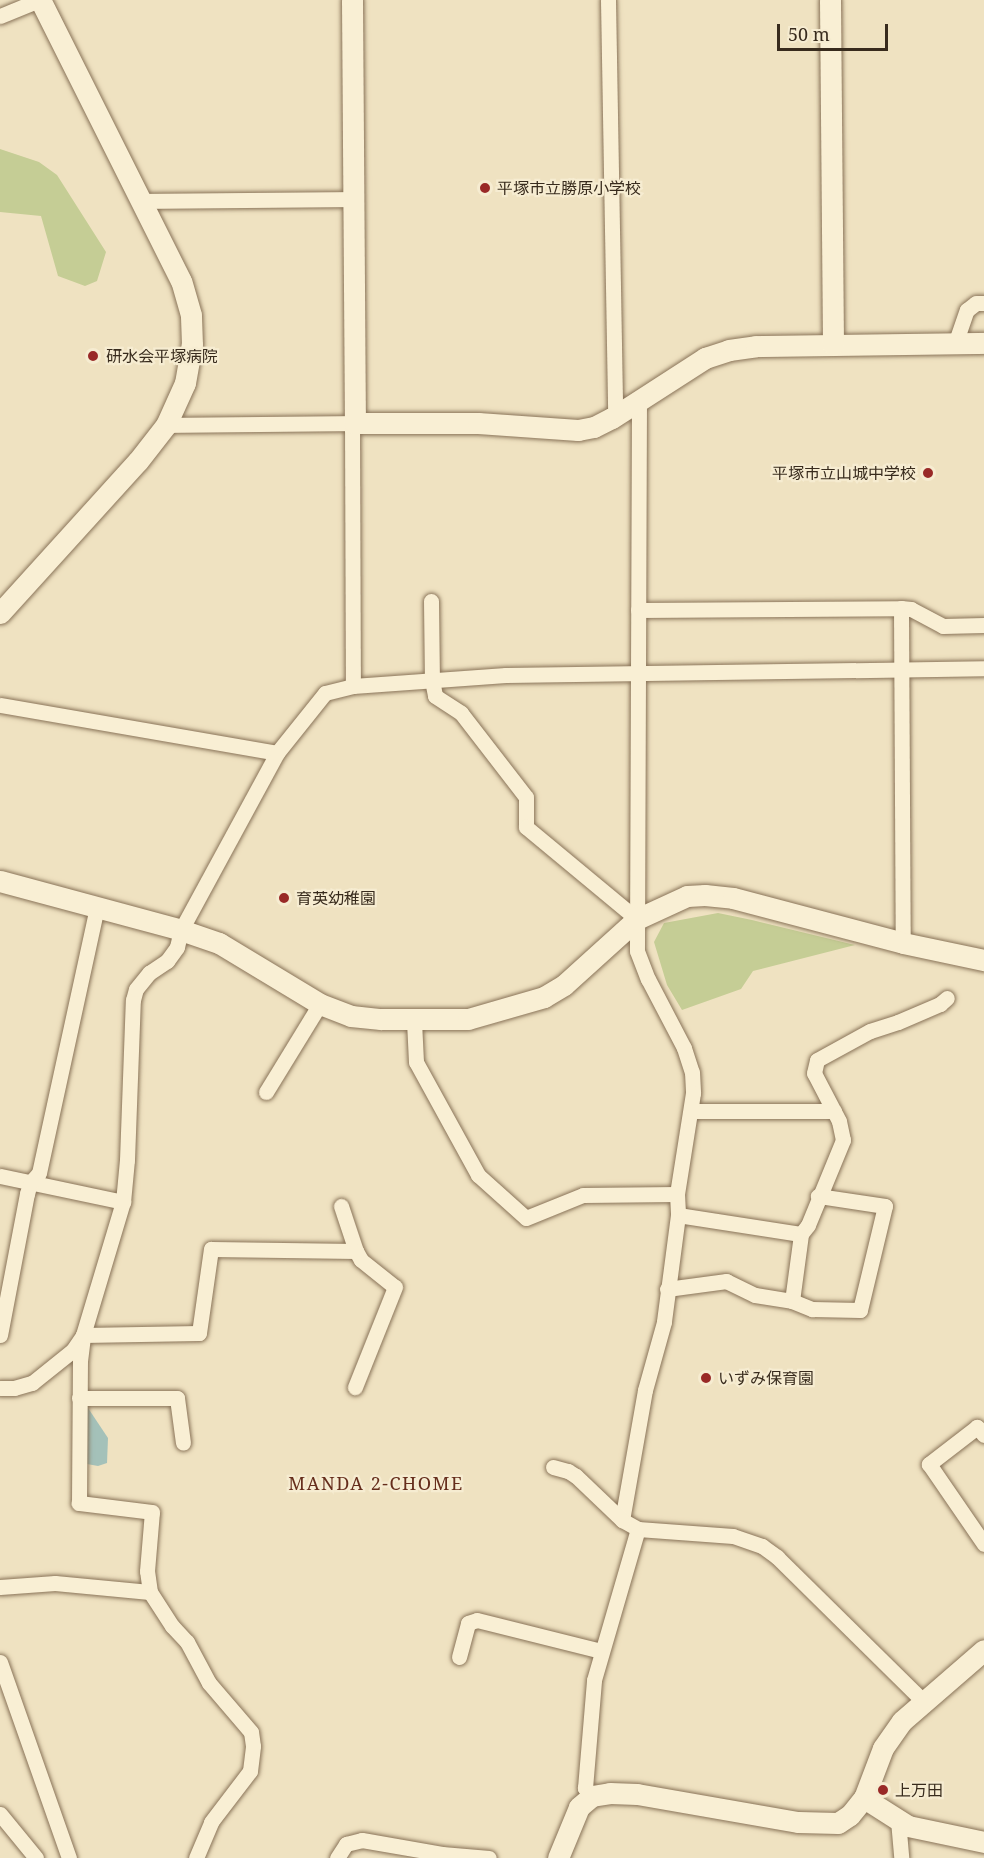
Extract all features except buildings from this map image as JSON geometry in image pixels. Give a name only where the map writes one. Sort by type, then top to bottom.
[{"type":"street","points":[[0,16],[39,0],[181,281],[191,315],[192,345],[185,383],[166,425],[138,461],[0,613]]},
{"type":"street","points":[[352,0],[353,686]]},
{"type":"street","points":[[608,0],[615,416]]},
{"type":"street","points":[[830,0],[833,345]]},
{"type":"street","points":[[142,201],[352,199]]},
{"type":"street","points":[[955,344],[967,310],[976,303],[984,303]]},
{"type":"street","points":[[166,425],[478,423],[578,430],[594,427],[615,416],[705,358],[729,350],[756,346],[984,343]]},
{"type":"street","points":[[622,1520],[645,1390],[664,1322],[678,1215],[678,1194],[691,1111],[692,1071],[684,1048],[648,979],[637,951],[639,400]]},
{"type":"street","points":[[431,601],[432,680],[435,696],[461,712],[526,797],[526,827],[637,919]]},
{"type":"street","points":[[638,610],[902,608],[911,609],[943,626],[984,625]]},
{"type":"street","points":[[902,608],[903,943]]},
{"type":"street","points":[[196,1858],[211,1822],[250,1771],[253,1746],[251,1732],[209,1683],[187,1642],[172,1626],[150,1592],[147,1571],[152,1512],[79,1503],[79,1398],[83,1335],[123,1202],[127,1160],[133,1000],[136,989],[149,973],[167,961],[177,947],[181,930],[277,753],[326,693],[353,686],[506,675],[638,675],[984,668]]},
{"type":"street","points":[[0,705],[277,753]]},
{"type":"street","points":[[0,881],[181,930],[219,943],[320,1004],[351,1016],[414,1021],[468,1019],[544,997],[564,985],[637,919],[679,899],[705,895],[733,898],[903,943],[984,960]]},
{"type":"street","points":[[0,1335],[30,1183],[39,1173],[97,907]]},
{"type":"street","points":[[792,1301],[801,1234],[808,1225],[843,1140],[834,1111],[814,1073],[817,1060],[870,1030],[898,1022],[940,1004],[947,998]]},
{"type":"street","points":[[266,1092],[320,1004]]},
{"type":"street","points":[[414,1021],[416,1062],[478,1175],[526,1218],[583,1195],[678,1194]]},
{"type":"street","points":[[691,1111],[834,1111]]},
{"type":"street","points":[[0,1176],[123,1202]]},
{"type":"street","points":[[667,1289],[726,1281],[755,1295],[792,1301],[812,1309],[860,1310],[885,1206],[818,1196]]},
{"type":"street","points":[[341,1206],[356,1251],[362,1260],[395,1287],[355,1387]]},
{"type":"street","points":[[678,1215],[801,1234]]},
{"type":"street","points":[[83,1335],[199,1333],[211,1249],[356,1251]]},
{"type":"street","points":[[0,1388],[14,1388],[32,1383],[73,1350],[83,1335]]},
{"type":"street","points":[[79,1398],[177,1398],[183,1443]]},
{"type":"street","points":[[984,1435],[977,1426],[929,1464],[984,1544]]},
{"type":"street","points":[[553,1467],[576,1476],[622,1520],[638,1528],[733,1536],[762,1546],[777,1557],[924,1702]]},
{"type":"street","points":[[592,1796],[585,1788],[594,1680],[638,1528]]},
{"type":"street","points":[[0,1587],[55,1583],[150,1592]]},
{"type":"street","points":[[459,1657],[468,1623],[477,1620],[601,1652]]},
{"type":"street","points":[[558,1858],[579,1806],[592,1796],[609,1793],[637,1794],[725,1811],[823,1824],[838,1823],[850,1815],[864,1798],[891,1735],[924,1702],[984,1650]]},
{"type":"street","points":[[0,1662],[69,1858]]},
{"type":"street","points":[[864,1798],[898,1820],[921,1830],[984,1842]]},
{"type":"street","points":[[0,1814],[36,1858]]},
{"type":"street","points":[[898,1820],[902,1858]]},
{"type":"street","points":[[337,1858],[346,1844],[362,1840],[442,1854],[489,1858]]},
{"type":"green space","points":[[0,149],[39,162],[57,175],[106,252],[97,281],[85,286],[58,276],[41,216],[0,212]]},
{"type":"green space","points":[[718,913],[855,945],[753,971],[741,989],[682,1010],[667,985],[654,942],[664,923]]},
{"type":"water","points":[[88,1408],[108,1438],[107,1463],[98,1466],[87,1464],[85,1411]]},
{"type":"place","name":"平塚市立勝原小学校","points":[[485,188]]},
{"type":"place","name":"研水会平塚病院","points":[[93,356]]},
{"type":"place","name":"平塚市立山城中学校","points":[[928,473]]},
{"type":"place","name":"育英幼稚園","points":[[284,898]]},
{"type":"place","name":"いずみ保育園","points":[[706,1378]]},
{"type":"place","name":"上万田","points":[[883,1790]]},
{"type":"district","name":"MANDA 2-CHOME","points":[[376,1483]]}]
